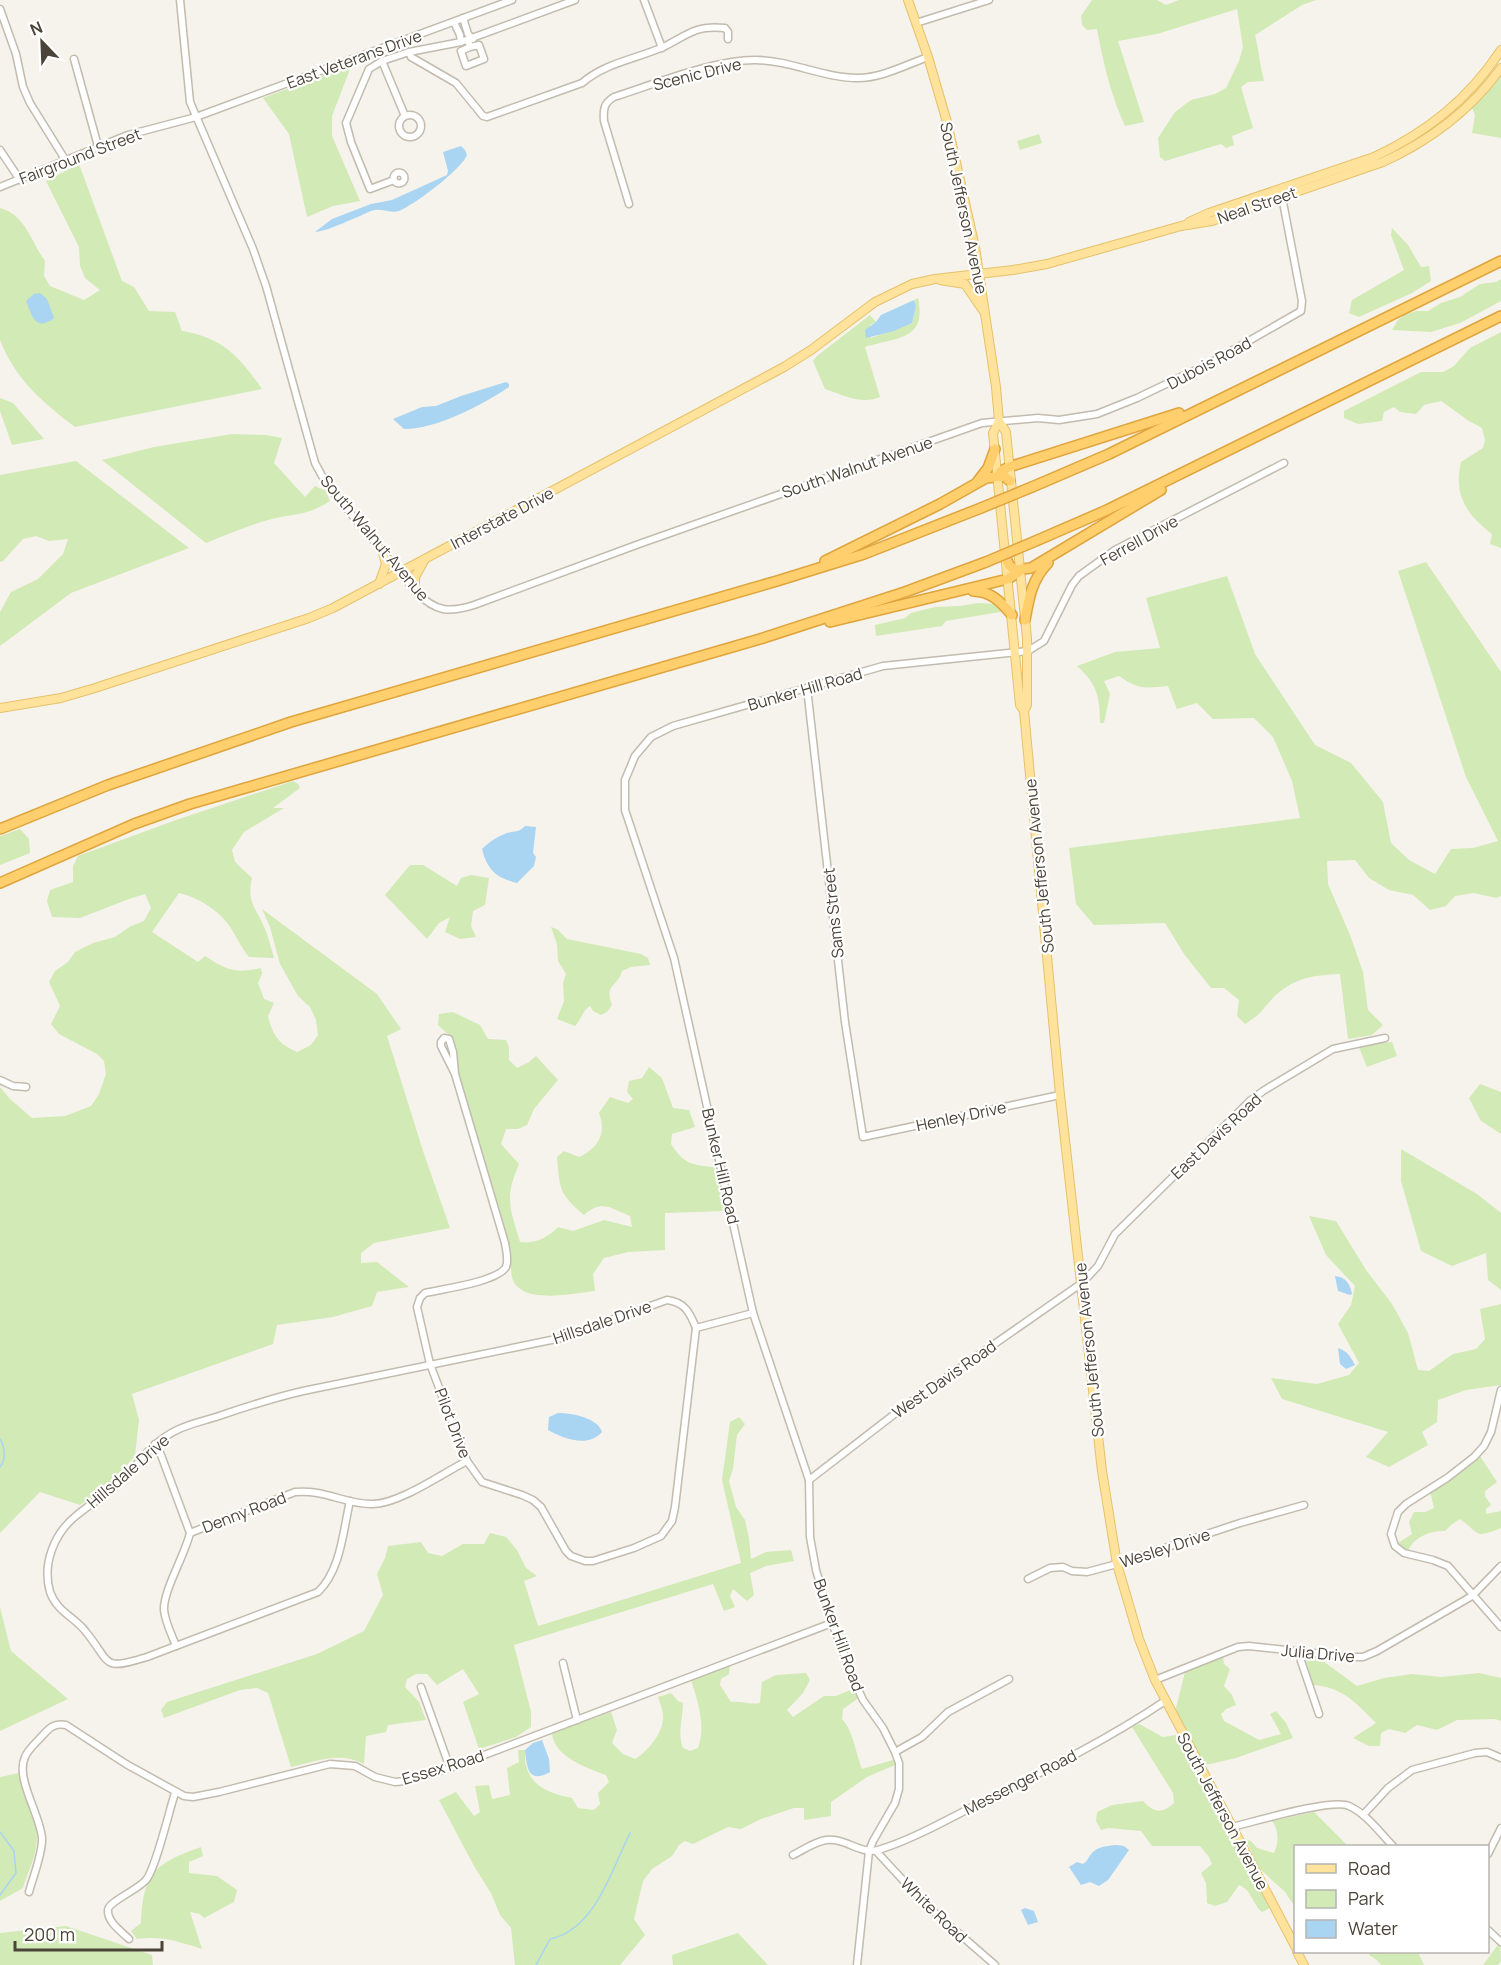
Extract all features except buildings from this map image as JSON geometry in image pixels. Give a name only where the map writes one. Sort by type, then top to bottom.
[{"type":"highway","points":[[0,829],[108,785],[291,722],[777,581],[883,547],[1109,454],[1501,261]]},
{"type":"highway","points":[[0,884],[134,824],[190,804],[760,639],[905,592],[986,562],[1107,510],[1501,316]]},
{"type":"highway","points":[[998,476],[1009,467],[1159,421],[1218,399]]},
{"type":"highway","points":[[975,485],[988,468],[995,449]]},
{"type":"highway","points":[[760,639],[1008,579],[1069,546],[1224,452]]},
{"type":"highway","points":[[777,581],[872,539],[988,477],[1004,476],[1010,481]]},
{"type":"highway","points":[[1025,620],[1034,581],[1041,570],[1069,546]]},
{"type":"highway","points":[[1006,558],[1011,567],[1020,571]]},
{"type":"highway","points":[[953,594],[977,591],[990,594],[998,599],[1012,615]]},
{"type":"main road","name":"South Jefferson Avenue","points":[[908,0],[928,57],[954,152],[986,315],[999,421],[1006,432],[1028,651],[1027,705],[1024,711]]},
{"type":"main road","points":[[1181,226],[1209,213],[1374,157],[1406,141],[1436,122],[1477,84],[1501,50]]},
{"type":"main road","name":"Neal Street","points":[[979,274],[1047,264],[1181,226],[1212,221],[1376,164],[1411,149],[1440,131],[1488,85],[1501,68]]},
{"type":"main road","name":"Interstate Drive","points":[[0,708],[61,698],[95,688],[333,609],[784,367],[881,298],[912,285],[935,279],[979,274]]},
{"type":"main road","points":[[935,279],[965,284],[986,315]]},
{"type":"main road","name":"South Jefferson Avenue","points":[[999,421],[993,434],[1020,705],[1024,711],[1060,1095],[1101,1471],[1117,1564],[1139,1640],[1155,1680],[1294,1946]]},
{"type":"main road","points":[[379,584],[386,564],[382,549]]},
{"type":"main road","points":[[415,591],[415,577],[425,559]]},
{"type":"street","name":"South Walnut Avenue","points":[[180,0],[188,85],[196,117],[253,249],[266,286],[315,463],[327,485],[415,591],[437,609],[460,609],[982,423],[999,421]]},
{"type":"street","name":"East Veterans Drive","points":[[196,117],[512,0]]},
{"type":"street","points":[[394,180],[370,189],[346,123],[369,69],[382,61],[409,52],[468,42],[575,0]]},
{"type":"street","points":[[644,0],[662,48]]},
{"type":"street","points":[[916,23],[989,0]]},
{"type":"street","points":[[0,9],[16,54],[23,87],[30,103],[66,161]]},
{"type":"street","points":[[463,18],[468,42]]},
{"type":"street","points":[[454,22],[460,35],[468,42]]},
{"type":"street","points":[[409,52],[411,57],[456,83],[483,116],[487,117],[575,86],[602,70],[662,48],[696,30],[724,28],[728,32],[728,39]]},
{"type":"street","name":"Scenic Drive","points":[[629,204],[603,121],[603,108],[607,101],[614,97],[710,67],[741,61],[767,60],[844,77],[861,78],[928,57]]},
{"type":"street","points":[[74,59],[98,146]]},
{"type":"street","points":[[382,61],[405,116]]},
{"type":"street","name":"Fairground Street","points":[[0,187],[128,135],[196,117]]},
{"type":"street","points":[[0,150],[20,180]]},
{"type":"street","name":"Dubois Road","points":[[999,421],[1038,418],[1076,419],[1126,403],[1215,361],[1301,311],[1302,301],[1282,197]]},
{"type":"street","name":"Ferrell Drive","points":[[1028,651],[1044,641],[1072,585],[1097,562],[1115,550],[1284,463]]},
{"type":"street","name":"Bunker Hill Road","points":[[856,1965],[873,1840],[895,1803],[900,1789],[900,1774],[895,1752],[883,1728],[863,1700],[832,1623],[812,1552],[809,1480],[753,1313],[674,958],[625,810],[625,780],[641,748],[661,731],[673,726],[883,666],[1028,651]]},
{"type":"street","name":"Sams Street","points":[[807,688],[845,1022],[862,1137]]},
{"type":"street","name":"Pilot Drive","points":[[455,1074],[453,1052],[449,1039],[444,1038],[441,1046],[455,1074],[507,1256],[506,1266],[500,1273],[488,1278],[425,1293],[420,1298],[417,1307],[430,1364],[467,1461],[482,1482],[533,1500],[541,1507],[566,1551],[577,1559],[593,1561],[611,1557],[661,1536],[672,1521],[675,1507],[696,1328]]},
{"type":"street","name":"East Davis Road","points":[[1082,1283],[1098,1266],[1115,1234],[1251,1100],[1333,1049],[1385,1038]]},
{"type":"street","points":[[0,1080],[13,1086],[26,1087]]},
{"type":"street","name":"Henley Drive","points":[[862,1137],[1060,1095]]},
{"type":"street","name":"West Davis Road","points":[[809,1480],[901,1409],[1082,1283]]},
{"type":"street","name":"Hillsdale Drive","points":[[350,1501],[334,1570],[327,1583],[318,1592],[123,1664],[116,1665],[104,1658],[86,1631],[60,1610],[50,1592],[49,1558],[62,1530],[74,1516],[120,1482],[155,1444],[178,1429],[262,1401],[561,1338],[667,1300],[677,1301],[685,1307],[696,1328]]},
{"type":"street","points":[[696,1328],[753,1313]]},
{"type":"street","points":[[1501,1390],[1491,1432],[1484,1446],[1447,1478],[1406,1504],[1398,1512],[1391,1534],[1395,1546],[1404,1553],[1448,1566],[1501,1627]]},
{"type":"street","points":[[155,1444],[190,1533],[180,1565],[165,1598],[164,1611],[176,1646]]},
{"type":"street","name":"Denny Road","points":[[190,1533],[295,1492],[310,1491],[371,1504],[394,1500],[467,1461]]},
{"type":"street","name":"Wesley Drive","points":[[1028,1579],[1050,1568],[1063,1567],[1072,1571],[1087,1572],[1117,1564],[1240,1523],[1304,1505]]},
{"type":"street","name":"Julia Drive","points":[[1155,1680],[1238,1647],[1249,1646],[1363,1657],[1472,1596],[1501,1566]]},
{"type":"street","name":"Essex Road","points":[[29,1892],[42,1841],[40,1822],[24,1780],[23,1767],[25,1757],[51,1726],[66,1725],[175,1793],[193,1797],[330,1764],[355,1766],[375,1777],[395,1782],[406,1781],[450,1768],[832,1623]]},
{"type":"street","points":[[1302,1652],[1301,1660],[1319,1714]]},
{"type":"street","points":[[563,1663],[577,1720]]},
{"type":"street","points":[[895,1752],[922,1737],[948,1712],[1009,1679]]},
{"type":"street","points":[[421,1687],[450,1768]]},
{"type":"street","name":"Messenger Road","points":[[872,1851],[939,1824],[1037,1774],[1137,1720],[1165,1701]]},
{"type":"street","points":[[1363,1815],[1388,1788],[1412,1770],[1475,1753],[1487,1752],[1501,1758]]},
{"type":"street","points":[[129,1939],[113,1924],[107,1909],[110,1904],[140,1886],[151,1873],[175,1793]]},
{"type":"street","points":[[1232,1827],[1337,1804],[1351,1806],[1393,1845]]},
{"type":"street","points":[[1489,1852],[1501,1828]]},
{"type":"street","points":[[793,1855],[815,1844],[833,1840],[872,1851]]},
{"type":"street","name":"White Road","points":[[872,1851],[926,1905],[995,1965]]},
{"type":"street","points":[[1489,1931],[1501,1942]]},
{"type":"green space","points":[[1092,0],[1157,0],[1166,5],[1179,0],[1316,0],[1302,5],[1255,35],[1264,81],[1248,82],[1241,87],[1253,128],[1232,136],[1234,145],[1226,148],[1221,144],[1165,161],[1160,157],[1158,138],[1175,112],[1191,100],[1215,94],[1226,88],[1239,61],[1243,47],[1237,9],[1157,34],[1118,41],[1144,122],[1125,126],[1108,79],[1097,29],[1087,30],[1082,25],[1081,16]]},
{"type":"green space","points":[[352,64],[332,116],[332,136],[360,201],[333,206],[307,217],[289,134],[263,98]]},
{"type":"green space","points":[[1501,77],[1501,138],[1472,133],[1475,115],[1472,108]]},
{"type":"green space","points":[[1039,134],[1042,143],[1020,150],[1017,141]]},
{"type":"green space","points":[[79,164],[122,281],[134,287],[149,311],[175,312],[182,331],[209,338],[229,350],[246,367],[262,389],[75,427],[41,399],[22,378],[6,354],[0,340],[0,208],[16,217],[27,230],[45,261],[44,276],[50,286],[84,300],[100,290],[85,278],[80,266],[79,247],[46,181]]},
{"type":"green space","points":[[1392,228],[1408,245],[1421,267],[1429,266],[1431,281],[1412,293],[1359,317],[1349,313],[1352,300],[1404,270],[1391,235]]},
{"type":"green space","points":[[1501,279],[1501,301],[1460,323],[1431,332],[1392,330],[1398,320],[1406,314],[1428,311],[1441,303],[1460,297],[1480,284]]},
{"type":"green space","points":[[918,298],[920,312],[914,329],[899,338],[865,347],[880,397],[859,400],[825,389],[813,361],[817,356],[870,315],[876,322],[870,325],[871,338],[912,323],[916,306],[914,300]]},
{"type":"green space","points":[[1501,332],[1501,548],[1490,544],[1492,534],[1469,512],[1459,484],[1461,462],[1483,448],[1485,440],[1482,428],[1441,401],[1424,405],[1416,414],[1400,412],[1394,407],[1384,412],[1382,421],[1358,424],[1344,418],[1344,411],[1421,372],[1443,372],[1454,366],[1470,348]]},
{"type":"green space","points":[[0,398],[13,403],[44,439],[12,445],[0,411]]},
{"type":"green space","points":[[232,434],[282,438],[274,463],[305,497],[315,486],[326,491],[330,501],[313,510],[260,522],[206,543],[102,460],[154,447]]},
{"type":"green space","points":[[76,461],[189,548],[71,593],[0,646],[0,612],[11,592],[38,579],[63,554],[68,539],[49,541],[36,536],[23,539],[0,562],[0,475]]},
{"type":"green space","points":[[1426,562],[1501,672],[1501,896],[1496,898],[1474,893],[1455,896],[1446,906],[1430,910],[1413,895],[1389,890],[1369,878],[1355,860],[1327,861],[1328,884],[1363,972],[1368,1010],[1383,1025],[1372,1035],[1348,1039],[1340,974],[1303,979],[1287,986],[1245,1024],[1237,1016],[1239,1000],[1224,988],[1211,988],[1184,954],[1165,923],[1094,925],[1076,904],[1069,848],[1300,818],[1292,781],[1273,737],[1254,718],[1213,719],[1197,703],[1177,709],[1168,686],[1142,687],[1119,676],[1104,681],[1110,694],[1104,723],[1100,723],[1096,692],[1089,679],[1077,666],[1115,652],[1160,648],[1146,598],[1227,576],[1255,654],[1315,745],[1351,763],[1383,802],[1391,843],[1409,860],[1435,874],[1451,849],[1473,848],[1498,841],[1466,777],[1398,571]]},
{"type":"green space","points":[[978,603],[997,604],[1006,611],[946,621],[942,626],[876,636],[875,625],[905,618],[911,613],[935,607]]},
{"type":"green space","points":[[293,781],[300,788],[273,808],[284,808],[244,832],[232,850],[235,862],[252,878],[251,900],[266,932],[274,958],[249,957],[228,924],[218,913],[200,901],[179,893],[152,932],[198,962],[205,956],[231,970],[244,971],[261,968],[262,974],[258,983],[264,999],[274,1003],[268,1016],[272,1029],[281,1042],[297,1052],[311,1045],[318,1035],[316,1020],[310,1007],[298,996],[280,964],[270,927],[262,909],[377,994],[401,1029],[387,1036],[450,1228],[374,1243],[361,1253],[361,1263],[377,1262],[409,1287],[377,1292],[372,1306],[333,1317],[277,1325],[273,1344],[132,1394],[139,1420],[135,1456],[110,1485],[80,1505],[40,1492],[0,1533],[0,1087],[32,1118],[65,1116],[91,1106],[99,1094],[106,1074],[104,1061],[97,1054],[59,1034],[51,1024],[60,1006],[49,982],[55,971],[68,962],[75,952],[93,943],[115,937],[131,926],[144,921],[151,908],[145,894],[80,918],[52,917],[47,901],[50,890],[73,882],[73,866],[78,856]]},
{"type":"green space","points":[[20,829],[29,839],[30,853],[0,865],[0,836]]},
{"type":"green space","points":[[410,865],[423,865],[457,886],[461,878],[471,875],[489,878],[485,905],[473,911],[471,926],[476,937],[460,939],[445,932],[450,917],[439,923],[427,939],[385,895]]},
{"type":"green space","points":[[551,927],[557,929],[567,939],[641,954],[648,958],[650,965],[631,967],[622,971],[610,989],[612,1005],[607,1012],[601,1015],[593,1011],[590,1006],[575,1026],[557,1019],[564,1001],[563,983],[566,974],[558,961],[557,944]]},
{"type":"green space","points":[[453,1012],[480,1025],[488,1039],[506,1040],[509,1047],[509,1060],[517,1068],[536,1056],[558,1080],[534,1109],[527,1125],[518,1129],[506,1129],[501,1144],[519,1164],[511,1186],[510,1203],[520,1242],[541,1239],[558,1227],[573,1231],[604,1220],[632,1227],[630,1216],[612,1208],[596,1207],[584,1215],[575,1207],[562,1189],[557,1157],[564,1151],[579,1157],[591,1150],[601,1134],[599,1113],[610,1097],[628,1103],[633,1099],[627,1092],[629,1081],[642,1078],[649,1067],[662,1078],[673,1108],[689,1110],[695,1127],[672,1134],[671,1144],[684,1160],[714,1167],[725,1211],[665,1213],[665,1250],[628,1252],[604,1258],[593,1274],[595,1291],[550,1296],[527,1293],[519,1288],[512,1277],[511,1251],[459,1074],[453,1039],[438,1025],[439,1014]]},
{"type":"green space","points":[[1392,1042],[1397,1056],[1367,1067],[1358,1045]]},
{"type":"green space","points":[[1480,1084],[1501,1092],[1501,1134],[1481,1121],[1469,1098]]},
{"type":"green space","points":[[1401,1149],[1477,1194],[1501,1213],[1501,1290],[1488,1280],[1486,1253],[1452,1266],[1421,1251],[1401,1181]]},
{"type":"green space","points":[[1309,1216],[1336,1221],[1366,1270],[1392,1304],[1408,1333],[1418,1370],[1429,1371],[1453,1354],[1476,1349],[1485,1339],[1480,1309],[1501,1304],[1501,1385],[1466,1390],[1438,1400],[1437,1422],[1422,1432],[1428,1445],[1389,1467],[1366,1457],[1388,1432],[1282,1399],[1271,1378],[1317,1384],[1349,1375],[1359,1363],[1338,1324],[1351,1305],[1355,1286],[1326,1255]]},
{"type":"green space","points":[[739,1417],[745,1424],[737,1435],[733,1469],[729,1481],[736,1507],[745,1520],[751,1559],[766,1552],[791,1550],[794,1561],[766,1566],[750,1573],[754,1595],[747,1601],[733,1589],[730,1596],[735,1607],[724,1611],[713,1584],[514,1645],[531,1712],[531,1727],[516,1737],[479,1749],[463,1702],[479,1694],[463,1669],[437,1685],[427,1674],[416,1674],[407,1679],[405,1687],[419,1702],[426,1720],[388,1725],[386,1732],[366,1736],[364,1764],[346,1758],[337,1758],[291,1767],[268,1693],[257,1688],[240,1690],[164,1718],[161,1710],[167,1702],[317,1654],[364,1631],[383,1595],[377,1574],[388,1546],[421,1542],[428,1553],[442,1556],[463,1544],[484,1544],[490,1533],[506,1537],[517,1550],[526,1568],[537,1576],[524,1581],[538,1626],[741,1563],[722,1480],[730,1422]]},
{"type":"green space","points":[[1480,1456],[1497,1482],[1485,1491],[1485,1496],[1491,1505],[1486,1509],[1486,1514],[1501,1511],[1501,1528],[1481,1534],[1460,1519],[1445,1531],[1429,1533],[1419,1538],[1408,1551],[1402,1548],[1398,1543],[1412,1534],[1409,1522],[1414,1512],[1425,1512],[1434,1508],[1430,1491],[1449,1480]]},
{"type":"green space","points":[[0,1607],[11,1651],[68,1699],[0,1731]]},
{"type":"green space","points":[[1223,1657],[1224,1664],[1230,1669],[1224,1686],[1232,1695],[1236,1705],[1221,1714],[1224,1721],[1259,1740],[1281,1734],[1270,1714],[1276,1711],[1286,1723],[1293,1738],[1236,1758],[1202,1766],[1175,1712],[1185,1672]]},
{"type":"green space","points":[[1305,1657],[1320,1659],[1357,1686],[1384,1678],[1412,1674],[1441,1677],[1479,1673],[1501,1678],[1501,1721],[1495,1719],[1457,1720],[1437,1730],[1417,1725],[1405,1733],[1389,1729],[1381,1733],[1380,1746],[1369,1746],[1353,1738],[1376,1723],[1348,1697],[1333,1689],[1313,1685]]},
{"type":"green space","points":[[730,1665],[729,1674],[721,1679],[720,1685],[731,1702],[760,1703],[762,1682],[776,1675],[806,1673],[810,1680],[803,1693],[787,1710],[793,1717],[824,1696],[836,1696],[855,1688],[860,1697],[843,1709],[842,1719],[852,1736],[862,1769],[893,1760],[895,1765],[867,1777],[831,1802],[831,1816],[804,1820],[804,1808],[794,1808],[761,1819],[741,1829],[728,1827],[693,1844],[685,1841],[679,1845],[672,1856],[652,1869],[643,1881],[634,1919],[645,1935],[620,1965],[515,1965],[511,1928],[500,1915],[491,1893],[439,1800],[456,1792],[474,1816],[480,1812],[475,1786],[489,1785],[492,1799],[510,1795],[507,1768],[519,1762],[518,1750],[525,1750],[525,1763],[532,1779],[537,1784],[550,1792],[572,1798],[578,1808],[594,1810],[600,1804],[598,1793],[609,1782],[606,1775],[581,1765],[564,1754],[558,1748],[552,1732],[611,1712],[617,1730],[612,1743],[623,1754],[635,1759],[650,1746],[661,1728],[663,1714],[658,1697],[671,1693],[683,1703],[680,1731],[683,1748],[690,1751],[698,1748],[701,1723],[691,1680]]},
{"type":"green space","points":[[1139,1724],[1163,1737],[1176,1735],[1208,1798],[1215,1806],[1270,1908],[1262,1912],[1247,1890],[1239,1885],[1227,1902],[1215,1906],[1207,1903],[1206,1883],[1201,1873],[1212,1864],[1200,1846],[1152,1846],[1141,1831],[1108,1828],[1101,1830],[1096,1821],[1097,1812],[1112,1805],[1143,1801],[1158,1811],[1174,1803],[1173,1793],[1132,1727]]},
{"type":"green space","points":[[19,1773],[34,1819],[36,1847],[23,1888],[0,1901],[0,1777]]},
{"type":"green space","points":[[1314,1812],[1347,1845],[1294,1845],[1294,1906],[1285,1892],[1259,1868],[1245,1838],[1257,1848],[1274,1853],[1278,1836],[1272,1821]]},
{"type":"green space","points":[[201,1847],[203,1856],[189,1862],[189,1873],[217,1876],[237,1890],[234,1902],[204,1918],[200,1914],[190,1912],[202,1949],[163,1939],[137,1939],[131,1931],[141,1923],[145,1892],[155,1872],[173,1858]]},
{"type":"green space","points":[[66,1926],[152,1955],[153,1965],[0,1965],[0,1933]]},
{"type":"green space","points":[[738,1933],[768,1965],[673,1965],[672,1955]]},
{"type":"green space","points":[[1500,1942],[1501,1961],[1498,1965],[1483,1965]]},
{"type":"green space","points":[[1370,1953],[1418,1953],[1424,1965],[1381,1965],[1369,1955]]},
{"type":"water","points":[[461,146],[467,155],[456,169],[437,186],[406,207],[396,212],[371,211],[334,227],[315,232],[332,219],[371,204],[392,200],[447,175],[443,152]]},
{"type":"water","points":[[40,293],[47,299],[54,318],[43,323],[36,320],[26,301],[34,294]]},
{"type":"water","points":[[914,300],[916,306],[912,323],[894,331],[866,338],[865,330],[881,315]]},
{"type":"water","points":[[506,382],[509,387],[498,394],[473,408],[431,425],[404,429],[393,419],[422,407],[436,406]]},
{"type":"water","points":[[525,826],[536,827],[533,853],[536,857],[534,866],[517,883],[498,876],[490,868],[482,849],[497,838]]},
{"type":"water","points":[[1335,1276],[1347,1282],[1352,1294],[1338,1291]]},
{"type":"water","points":[[1338,1348],[1348,1354],[1355,1365],[1346,1369],[1340,1364]]},
{"type":"water","points":[[558,1413],[577,1415],[590,1420],[600,1427],[602,1432],[590,1440],[583,1441],[561,1436],[548,1430],[549,1417]]},
{"type":"water","points":[[542,1740],[549,1759],[550,1772],[537,1776],[533,1775],[528,1767],[525,1750],[533,1743]]},
{"type":"water","points":[[1116,1845],[1124,1846],[1129,1850],[1108,1880],[1099,1886],[1090,1882],[1081,1885],[1069,1867],[1077,1862],[1083,1864],[1097,1849]]},
{"type":"water","points":[[1025,1908],[1034,1911],[1038,1922],[1028,1925],[1021,1910]]},
{"type":"waterway","points":[[0,1439],[4,1453],[0,1467]]},
{"type":"waterway","points":[[0,1832],[14,1851],[16,1873],[0,1895]]},
{"type":"waterway","points":[[536,1965],[550,1939],[566,1933],[579,1924],[590,1911],[609,1880],[630,1833]]}]
